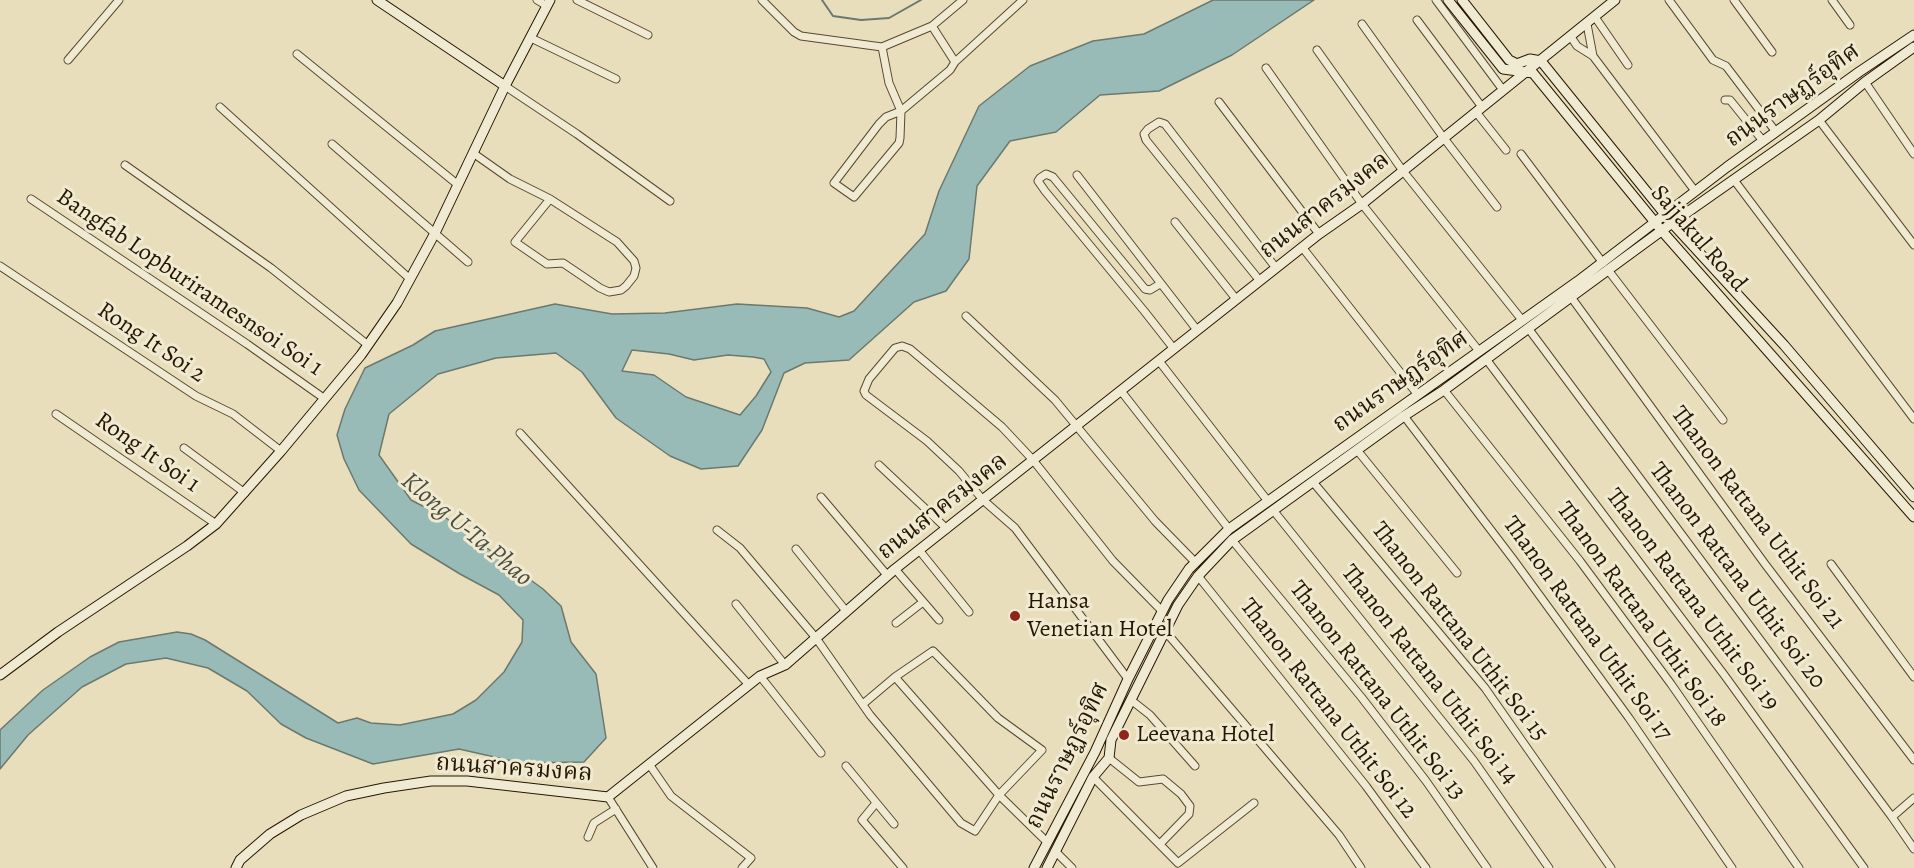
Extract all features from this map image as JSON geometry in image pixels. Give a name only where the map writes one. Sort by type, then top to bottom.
[{"type":"street","points":[[68,60],[119,0]]},
{"type":"street","points":[[377,0],[578,134],[670,201]]},
{"type":"street","points":[[0,675],[58,632],[216,524],[281,451],[368,345],[397,303],[435,233],[505,86],[548,3],[537,0]]},
{"type":"street","points":[[577,0],[648,35]]},
{"type":"street","points":[[762,0],[794,32],[801,36],[882,47],[932,26],[963,0]]},
{"type":"street","points":[[882,47],[889,83],[901,111],[899,143],[854,197],[834,183],[879,124],[886,117],[901,111],[950,70],[955,62],[1023,0]]},
{"type":"street","points":[[1436,0],[1503,90]]},
{"type":"street","points":[[1448,0],[1503,69],[1528,71]]},
{"type":"street","points":[[1462,0],[1509,60],[1517,63],[1530,59],[1541,62]]},
{"type":"street","points":[[1669,0],[1713,60],[1726,66],[1776,132]]},
{"type":"street","points":[[1734,0],[1772,52]]},
{"type":"street","points":[[1832,0],[1851,25]]},
{"type":"street","name":"ถนนสาครมงคล","points":[[236,868],[240,860],[270,834],[302,815],[346,796],[384,788],[431,781],[467,781],[608,796],[760,676],[785,665],[891,572],[1302,247],[1362,204],[1443,137],[1541,62],[1595,17],[1609,2]]},
{"type":"street","points":[[1595,17],[1628,65]]},
{"type":"street","points":[[1417,20],[1506,150]]},
{"type":"street","points":[[1362,24],[1443,137],[1497,207]]},
{"type":"street","points":[[1587,24],[1593,56]]},
{"type":"street","points":[[932,26],[955,62]]},
{"type":"street","name":"ถนนราษฏร์อุทิศ","points":[[1034,868],[1095,752],[1162,611],[1195,562],[1229,529],[1267,500],[1444,390],[1570,297],[1665,213],[1914,35]]},
{"type":"street","points":[[1571,37],[1577,46],[1593,56],[1695,191]]},
{"type":"street","points":[[531,38],[616,79]]},
{"type":"street","points":[[1604,45],[1610,39]]},
{"type":"street","name":"ถนนราษฏร์อุทิศ","points":[[1047,868],[1093,777],[1109,758],[1112,740],[1178,605],[1198,576],[1232,540],[1357,450],[1373,433],[1418,395],[1522,320],[1662,231],[1819,120],[1865,82],[1914,47]]},
{"type":"street","points":[[1317,50],[1403,171],[1522,320]]},
{"type":"street","points":[[297,54],[457,184]]},
{"type":"street","name":"Sajjakul Road","points":[[1541,62],[1672,223],[1784,345],[1914,497]]},
{"type":"street","points":[[1266,68],[1362,204],[1479,351]]},
{"type":"street","name":"Sajjakul Road","points":[[1528,71],[1533,74],[1662,231],[1914,517]]},
{"type":"street","points":[[1865,82],[1914,154]]},
{"type":"street","points":[[1725,100],[1730,99],[1763,141]]},
{"type":"street","points":[[1218,102],[1319,234]]},
{"type":"street","points":[[220,107],[410,279]]},
{"type":"street","points":[[1819,120],[1914,244]]},
{"type":"street","points":[[1260,281],[1146,140],[1144,134],[1148,129],[1159,122],[1165,124],[1276,268]]},
{"type":"street","points":[[332,144],[468,262]]},
{"type":"street","points":[[473,153],[510,179],[550,199],[591,224],[624,249],[634,261],[636,268],[634,276],[626,286],[621,290],[609,292],[563,263],[547,264],[515,242],[550,199]]},
{"type":"street","points":[[1521,154],[1723,420]]},
{"type":"street","points":[[125,165],[271,268],[368,345]]},
{"type":"street","points":[[1160,284],[1150,290],[1145,289],[1053,177],[1046,174],[1040,178],[1038,181],[1045,192],[1174,349]]},
{"type":"street","points":[[1077,175],[1197,330]]},
{"type":"street","points":[[1734,180],[1914,419]]},
{"type":"street","name":"Bangfab Lopburiramesnsoi Soi 1","points":[[31,199],[325,399]]},
{"type":"street","points":[[1175,222],[1236,299]]},
{"type":"street","points":[[1302,247],[1418,395]]},
{"type":"street","name":"Rong It Soi 2","points":[[0,266],[196,396],[233,414],[281,451]]},
{"type":"street","name":"Thanon Rattana Uthit Soi 21","points":[[1570,297],[1765,564],[1914,760]]},
{"type":"street","points":[[966,316],[1055,400],[1148,514],[1195,562]]},
{"type":"street","name":"Thanon Rattana Uthit Soi 20","points":[[1528,328],[1914,849]]},
{"type":"street","points":[[1128,679],[1015,528],[983,500],[959,471],[927,441],[866,395],[864,391],[869,379],[895,348],[902,346],[910,349],[1002,427],[1033,460],[1113,561],[1162,611]]},
{"type":"street","name":"Thanon Rattana Uthit Soi 19","points":[[1486,359],[1725,676],[1864,868]]},
{"type":"street","points":[[1159,361],[1267,500]]},
{"type":"street","name":"Thanon Rattana Uthit Soi 18","points":[[1444,390],[1587,570],[1671,684],[1799,868]]},
{"type":"street","points":[[1120,391],[1229,529]]},
{"type":"street","name":"Rong It Soi 1","points":[[56,414],[216,524]]},
{"type":"street","name":"Thanon Rattana Uthit Soi 17","points":[[1404,416],[1623,708],[1732,868]]},
{"type":"street","points":[[520,434],[749,685]]},
{"type":"street","points":[[184,448],[245,493]]},
{"type":"street","points":[[1357,450],[1457,573]]},
{"type":"street","points":[[879,465],[946,529]]},
{"type":"street","name":"Thanon Rattana Uthit Soi 15","points":[[1313,482],[1485,688],[1611,868]]},
{"type":"street","points":[[821,497],[939,620]]},
{"type":"street","name":"Thanon Rattana Uthit Soi 14","points":[[1273,510],[1474,761],[1549,868]]},
{"type":"street","points":[[717,530],[740,548],[816,638],[863,704],[961,823],[975,831],[999,795],[1042,750],[998,718],[933,651],[863,704]]},
{"type":"street","name":"Thanon Rattana Uthit Soi 13","points":[[1232,540],[1384,726],[1487,868]]},
{"type":"street","points":[[796,549],[846,611]]},
{"type":"street","points":[[919,550],[969,612]]},
{"type":"street","points":[[1831,564],[1914,677]]},
{"type":"street","name":"Thanon Rattana Uthit Soi 12","points":[[1198,576],[1366,786],[1426,868]]},
{"type":"street","points":[[896,623],[923,602]]},
{"type":"street","points":[[736,604],[785,665]]},
{"type":"street","points":[[1165,631],[1339,835],[1361,868]]},
{"type":"street","points":[[760,676],[821,753]]},
{"type":"street","points":[[896,677],[999,795],[1047,842]]},
{"type":"street","points":[[1131,700],[1150,715],[1195,766]]},
{"type":"street","points":[[1101,736],[1112,740]]},
{"type":"street","points":[[1109,758],[1139,782],[1163,779],[1181,794],[1190,806],[1189,814],[1160,844]]},
{"type":"street","points":[[649,764],[671,795],[751,858],[742,868]]},
{"type":"street","points":[[846,766],[894,824]]},
{"type":"street","points":[[1093,777],[1178,863],[1254,803]]},
{"type":"street","points":[[608,796],[653,868]]},
{"type":"street","points":[[1892,817],[1914,798]]},
{"type":"street","points":[[876,803],[862,820],[903,868]]},
{"type":"street","points":[[588,837],[594,823],[616,809]]},
{"type":"street","points":[[1056,851],[1072,868]]},
{"type":"water","points":[[1213,0],[1314,0],[1232,55],[1159,91],[1100,95],[1056,132],[1010,141],[977,186],[969,259],[946,291],[914,302],[849,360],[805,363],[784,373],[762,430],[738,466],[701,469],[670,456],[616,418],[582,372],[556,353],[496,358],[438,374],[389,414],[379,455],[411,500],[446,518],[543,589],[561,606],[571,642],[596,674],[606,738],[584,762],[521,763],[459,749],[373,764],[306,738],[281,724],[247,691],[208,668],[166,658],[126,664],[82,687],[28,735],[0,769],[0,730],[43,690],[90,657],[119,642],[177,632],[191,634],[205,640],[338,723],[357,718],[371,723],[400,725],[453,714],[476,700],[504,672],[522,642],[523,620],[499,595],[411,544],[359,490],[344,459],[337,435],[345,409],[365,368],[413,345],[435,331],[555,304],[612,314],[665,313],[737,304],[807,308],[839,317],[854,311],[925,234],[939,191],[979,106],[1030,66],[1093,41],[1144,34]],"holes":[[[632,350],[669,354],[694,360],[728,355],[753,357],[764,359],[771,372],[756,396],[740,415],[686,397],[654,375],[622,371]]]},
{"type":"waterway","points":[[822,0],[833,16],[861,20],[889,18],[921,0]]},
{"type":"place","name":"Hansa Venetian Hotel","points":[[1015,616]]},
{"type":"place","name":"Leevana Hotel","points":[[1124,735]]},
{"type":"water label","name":"Klong U-Ta Phao","points":[[466,530]]}]
